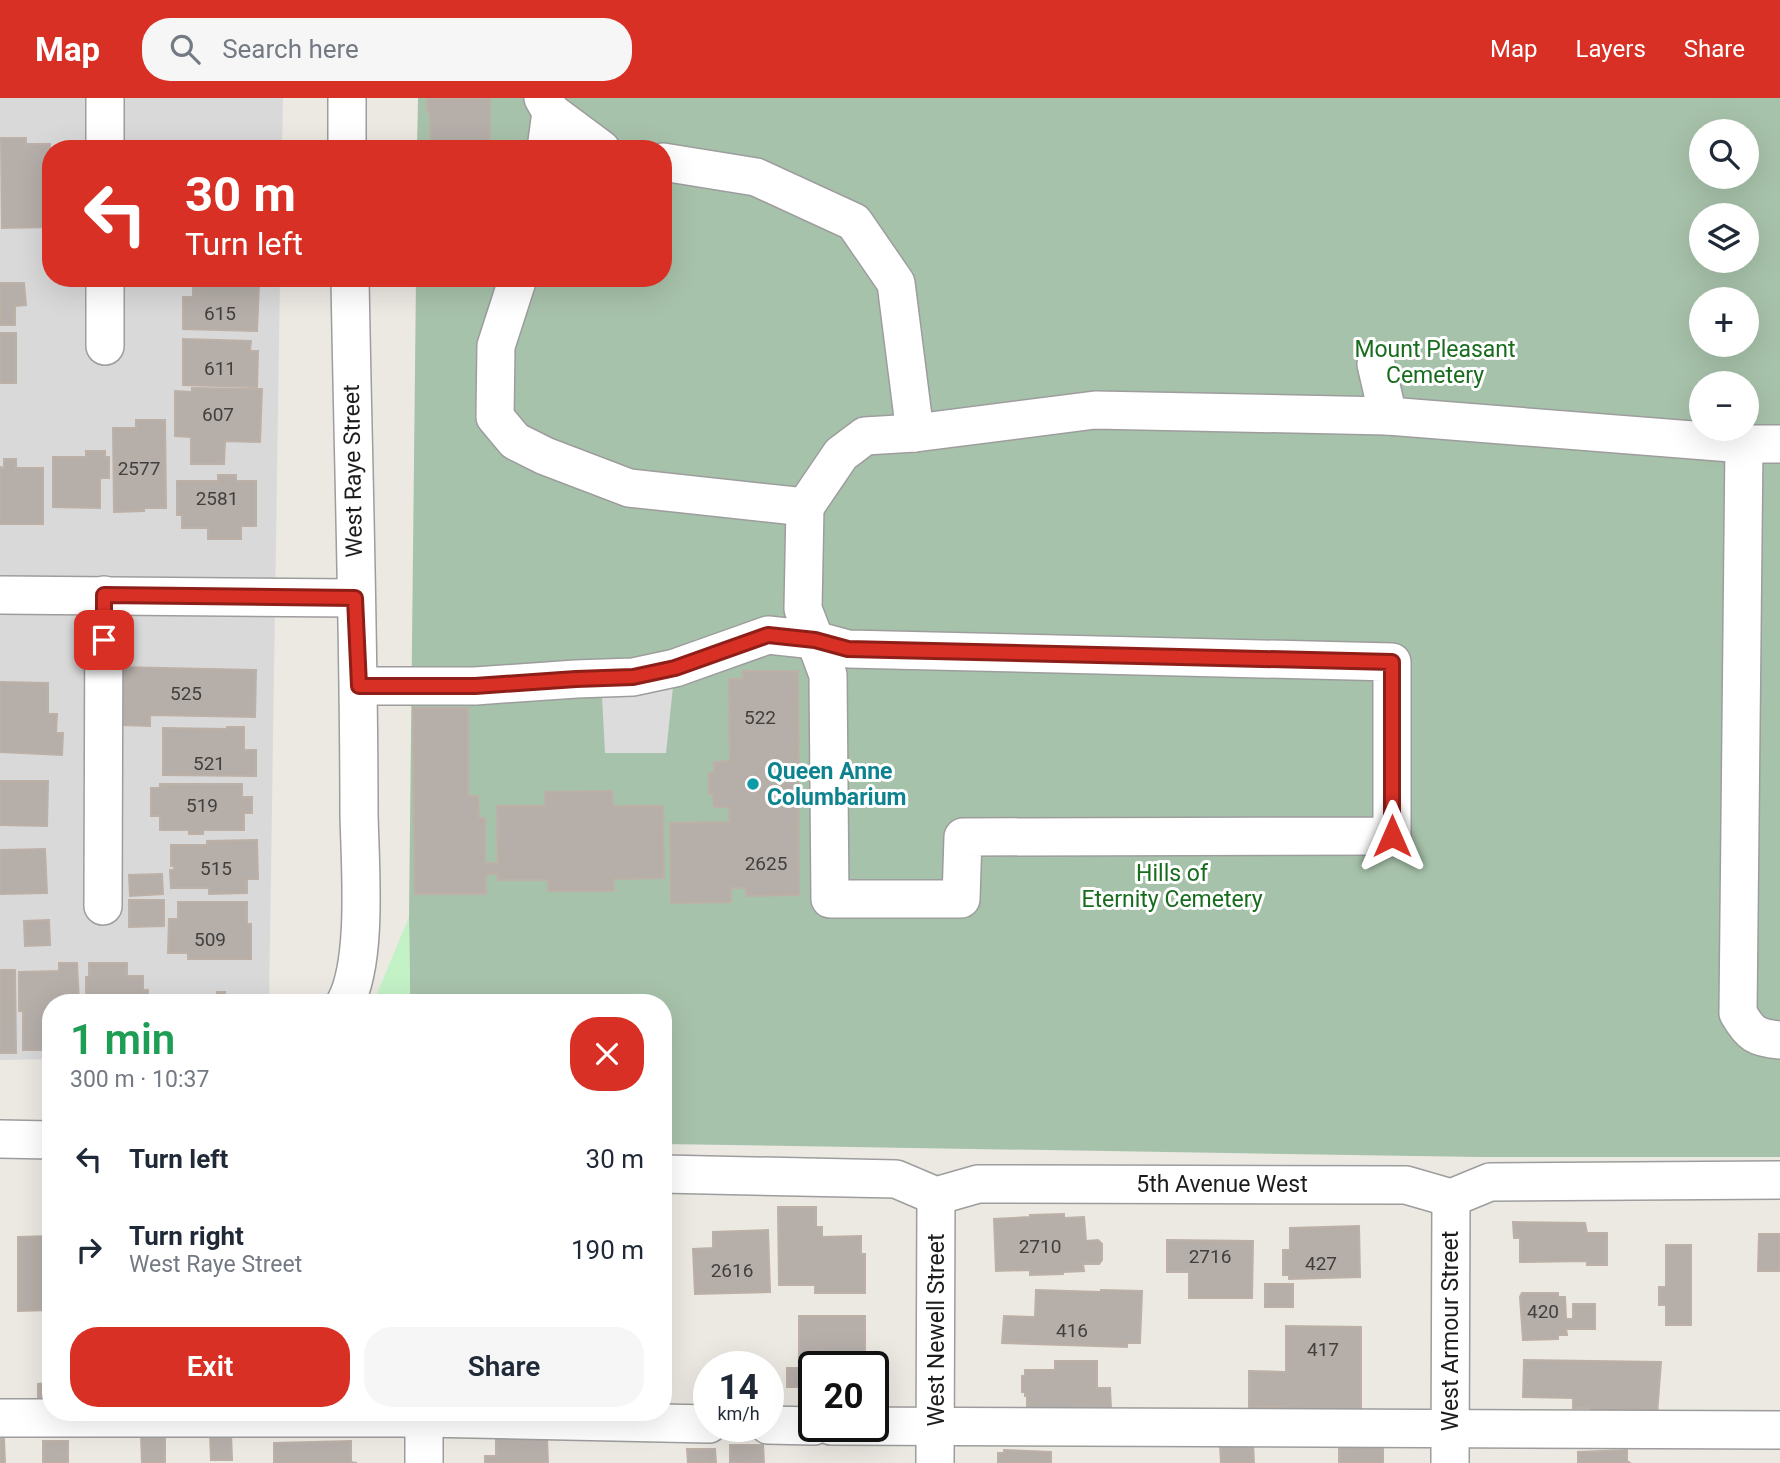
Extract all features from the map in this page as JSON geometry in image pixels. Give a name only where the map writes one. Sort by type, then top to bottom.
[{"type":"street","points":[[105,98],[105,140]]},
{"type":"street","points":[[346,98],[347,140]]},
{"type":"street","points":[[547,105],[547,140]]},
{"type":"street","points":[[547,105],[590,140]]},
{"type":"street","points":[[672,163],[756,177],[854,222],[897,283],[915,433]]},
{"type":"street","points":[[105,287],[105,346]]},
{"type":"street","name":"West Raye Street","points":[[348,994],[360,950],[359,686],[350,287]]},
{"type":"street","points":[[515,287],[496,346],[495,417],[515,441],[545,456],[629,488],[805,507]]},
{"type":"street","points":[[1376,363],[1388,416]]},
{"type":"street","points":[[359,686],[475,686],[633,677],[675,668],[768,635],[815,640],[848,649],[1392,662],[1392,836],[963,837],[961,899],[830,899],[828,675],[815,640],[803,608],[805,507],[841,454],[865,436],[915,433],[1095,410],[1388,416],[1744,444],[1780,443]]},
{"type":"street","points":[[1744,444],[1738,1013],[1747,1029],[1763,1038],[1780,1040]]},
{"type":"street","points":[[0,595],[355,598]]},
{"type":"street","points":[[103,906],[104,595]]},
{"type":"street","points":[[0,1139],[42,1140]]},
{"type":"street","points":[[672,1174],[897,1179],[936,1196]]},
{"type":"street","points":[[1451,1198],[1490,1182],[1780,1180]]},
{"type":"street","name":"5th Avenue West","points":[[936,1196],[978,1184],[1378,1184],[1406,1185],[1451,1198]]},
{"type":"street","name":"West Newell Street","points":[[935,1446],[936,1196]]},
{"type":"street","name":"West Armour Street","points":[[1449,1445],[1451,1198]]},
{"type":"street","points":[[0,1418],[42,1418]]},
{"type":"street","points":[[424,1421],[424,1463]]},
{"type":"street","points":[[614,1421],[693,1423]]},
{"type":"street","points":[[889,1437],[935,1446],[1449,1445],[1780,1430]]},
{"type":"shaded area","points":[[0,98],[283,98],[282,140],[42,140],[42,287],[280,287],[269,994],[42,994],[42,1059],[0,1060]]},
{"type":"shaded area","points":[[675,668],[666,753],[605,753],[602,696],[633,677]]},
{"type":"green space","name":"Mount Pleasant Cemetery","points":[[418,98],[1780,98],[1780,1157],[1480,1157],[672,1144],[672,994],[410,994],[416,287],[672,287],[672,140],[417,140]]},
{"type":"green space","points":[[409,917],[410,994],[377,994]]},
{"type":"building","points":[[427,98],[490,98],[490,140],[431,140],[430,112],[427,112]]},
{"type":"building","points":[[1,138],[26,138],[26,144],[42,144],[42,227],[2,228]]},
{"type":"building","points":[[0,283],[24,283],[26,305],[15,306],[15,325],[0,325]]},
{"type":"building","points":[[193,287],[259,287],[257,331],[183,329],[183,297],[193,297]]},
{"type":"building","points":[[0,333],[16,333],[16,383],[0,383]]},
{"type":"building","points":[[183,339],[251,341],[250,351],[258,351],[257,387],[183,385]]},
{"type":"building","points":[[192,388],[262,389],[260,442],[225,441],[224,464],[191,464],[191,437],[175,436],[175,391],[192,392]]},
{"type":"building","points":[[136,420],[165,420],[166,508],[114,512],[113,428],[136,428]]},
{"type":"building","points":[[86,451],[105,451],[105,457],[109,457],[109,478],[100,478],[100,508],[53,507],[53,457],[86,457]]},
{"type":"building","points":[[4,459],[16,459],[16,468],[43,468],[43,524],[0,524],[0,467],[4,468]]},
{"type":"building","points":[[218,475],[236,475],[236,481],[256,481],[256,526],[241,526],[241,539],[208,539],[208,528],[182,528],[182,515],[177,515],[177,481],[218,481]]},
{"type":"building","points":[[117,667],[256,670],[255,717],[150,715],[150,726],[122,725]]},
{"type":"building","name":"Queen Anne Columbarium","points":[[743,671],[798,671],[799,895],[746,896],[746,888],[731,888],[731,902],[671,903],[670,823],[730,822],[729,807],[714,807],[713,794],[709,794],[709,773],[714,773],[714,762],[730,761],[729,679],[743,679]]},
{"type":"building","points":[[0,682],[48,683],[48,714],[57,714],[56,733],[63,733],[62,755],[0,752]]},
{"type":"building","points":[[413,708],[468,708],[468,796],[478,796],[479,818],[485,818],[485,863],[498,863],[497,806],[545,806],[545,792],[612,791],[613,806],[663,806],[664,878],[614,879],[614,891],[548,891],[548,880],[498,880],[497,874],[486,874],[486,894],[415,894]]},
{"type":"building","points":[[244,727],[244,750],[256,750],[256,776],[163,775],[163,728]]},
{"type":"building","points":[[0,781],[48,781],[47,826],[0,825]]},
{"type":"building","points":[[160,784],[242,784],[242,797],[252,797],[252,813],[244,813],[244,830],[203,830],[203,834],[189,834],[189,830],[160,830],[160,816],[151,816],[151,788],[160,788]]},
{"type":"building","points":[[257,840],[258,879],[247,879],[247,893],[209,894],[209,888],[171,888],[170,870],[174,870],[174,866],[171,866],[171,845]]},
{"type":"building","points":[[45,849],[47,893],[0,894],[0,850]]},
{"type":"building","points":[[162,874],[163,894],[130,896],[129,875]]},
{"type":"building","points":[[129,900],[164,900],[164,926],[129,927]]},
{"type":"building","points":[[178,902],[247,902],[247,924],[251,924],[251,959],[188,959],[188,953],[168,953],[169,919],[178,919]]},
{"type":"building","points":[[49,920],[50,945],[25,946],[24,921]]},
{"type":"building","points":[[59,963],[77,963],[79,994],[42,994],[42,1050],[23,1050],[19,972],[59,971]]},
{"type":"building","points":[[89,963],[127,963],[127,976],[143,976],[143,990],[148,990],[148,994],[86,994],[86,977],[89,977]]},
{"type":"building","points":[[0,970],[15,970],[16,1053],[0,1053]]},
{"type":"building","points":[[778,1207],[816,1207],[816,1227],[822,1227],[822,1237],[861,1236],[861,1254],[865,1254],[865,1293],[815,1293],[815,1285],[779,1285]]},
{"type":"building","points":[[1064,1214],[1064,1218],[1084,1217],[1086,1241],[1098,1240],[1102,1244],[1102,1260],[1099,1264],[1083,1264],[1084,1271],[1063,1274],[1030,1275],[1030,1270],[996,1271],[994,1219]]},
{"type":"building","points":[[1513,1222],[1585,1223],[1587,1233],[1607,1233],[1607,1265],[1587,1265],[1587,1261],[1520,1262],[1520,1238],[1514,1238]]},
{"type":"building","points":[[1359,1226],[1360,1277],[1289,1279],[1289,1275],[1283,1275],[1283,1250],[1290,1250],[1290,1228]]},
{"type":"building","points":[[768,1230],[770,1292],[695,1294],[693,1249],[713,1248],[713,1232]]},
{"type":"building","points":[[1759,1234],[1780,1234],[1780,1271],[1758,1271]]},
{"type":"building","points":[[42,1236],[42,1310],[18,1311],[18,1237]]},
{"type":"building","points":[[1167,1240],[1253,1241],[1252,1298],[1189,1298],[1189,1272],[1167,1272]]},
{"type":"building","points":[[1666,1245],[1691,1245],[1691,1325],[1666,1325],[1666,1305],[1659,1305],[1659,1287],[1666,1287]]},
{"type":"building","points":[[1265,1284],[1293,1284],[1293,1307],[1265,1307]]},
{"type":"building","points":[[1036,1290],[1142,1291],[1140,1343],[1127,1343],[1127,1347],[1002,1343],[1004,1316],[1035,1317]]},
{"type":"building","points":[[1522,1293],[1558,1293],[1558,1297],[1565,1297],[1566,1319],[1573,1319],[1573,1304],[1595,1304],[1595,1329],[1566,1329],[1567,1335],[1558,1335],[1558,1339],[1523,1340]]},
{"type":"building","points":[[799,1316],[865,1316],[865,1351],[799,1351]]},
{"type":"building","points":[[1286,1326],[1361,1327],[1361,1411],[1249,1407],[1249,1371],[1286,1372]]},
{"type":"building","points":[[1524,1360],[1661,1362],[1657,1415],[1590,1414],[1590,1408],[1573,1408],[1573,1398],[1523,1397]]},
{"type":"building","points":[[1055,1361],[1097,1361],[1097,1388],[1110,1388],[1111,1408],[1097,1408],[1097,1412],[1027,1411],[1027,1396],[1022,1392],[1022,1376],[1025,1376],[1025,1370],[1055,1370]]},
{"type":"building","points":[[787,1368],[798,1368],[798,1387],[787,1387]]},
{"type":"building","points":[[38,1384],[42,1384],[42,1407],[38,1407]]},
{"type":"building","points":[[210,1434],[231,1434],[232,1460],[211,1460]]},
{"type":"building","points":[[165,1435],[165,1463],[142,1463],[141,1436]]},
{"type":"building","points":[[547,1438],[548,1463],[485,1463],[485,1456],[496,1456],[496,1439]]},
{"type":"building","points":[[0,1439],[4,1439],[5,1463],[0,1463]]},
{"type":"building","points":[[43,1441],[68,1441],[68,1463],[43,1463]]},
{"type":"building","points":[[351,1441],[351,1462],[357,1463],[274,1463],[274,1443]]},
{"type":"building","points":[[1253,1444],[1254,1463],[1221,1463],[1220,1445]]},
{"type":"building","points":[[1339,1444],[1383,1445],[1383,1463],[1339,1463]]},
{"type":"building","points":[[730,1445],[763,1445],[764,1463],[730,1463]]},
{"type":"building","points":[[687,1449],[715,1449],[716,1463],[688,1463]]},
{"type":"building","points":[[1004,1450],[1051,1452],[1051,1463],[998,1463],[998,1453],[1004,1453]]},
{"type":"building","points":[[1627,1450],[1627,1461],[1630,1463],[1578,1463],[1578,1452]]},
{"type":"place","name":"Queen Anne Columbarium","points":[[753,784]]},
{"type":"route","points":[[104,640],[104,595],[355,598],[359,686],[475,686],[633,677],[675,668],[768,635],[815,640],[848,649],[1392,662],[1392,836]]},
{"type":"park label","name":"Hills of Eternity Cemetery","points":[[1172,886]]}]
